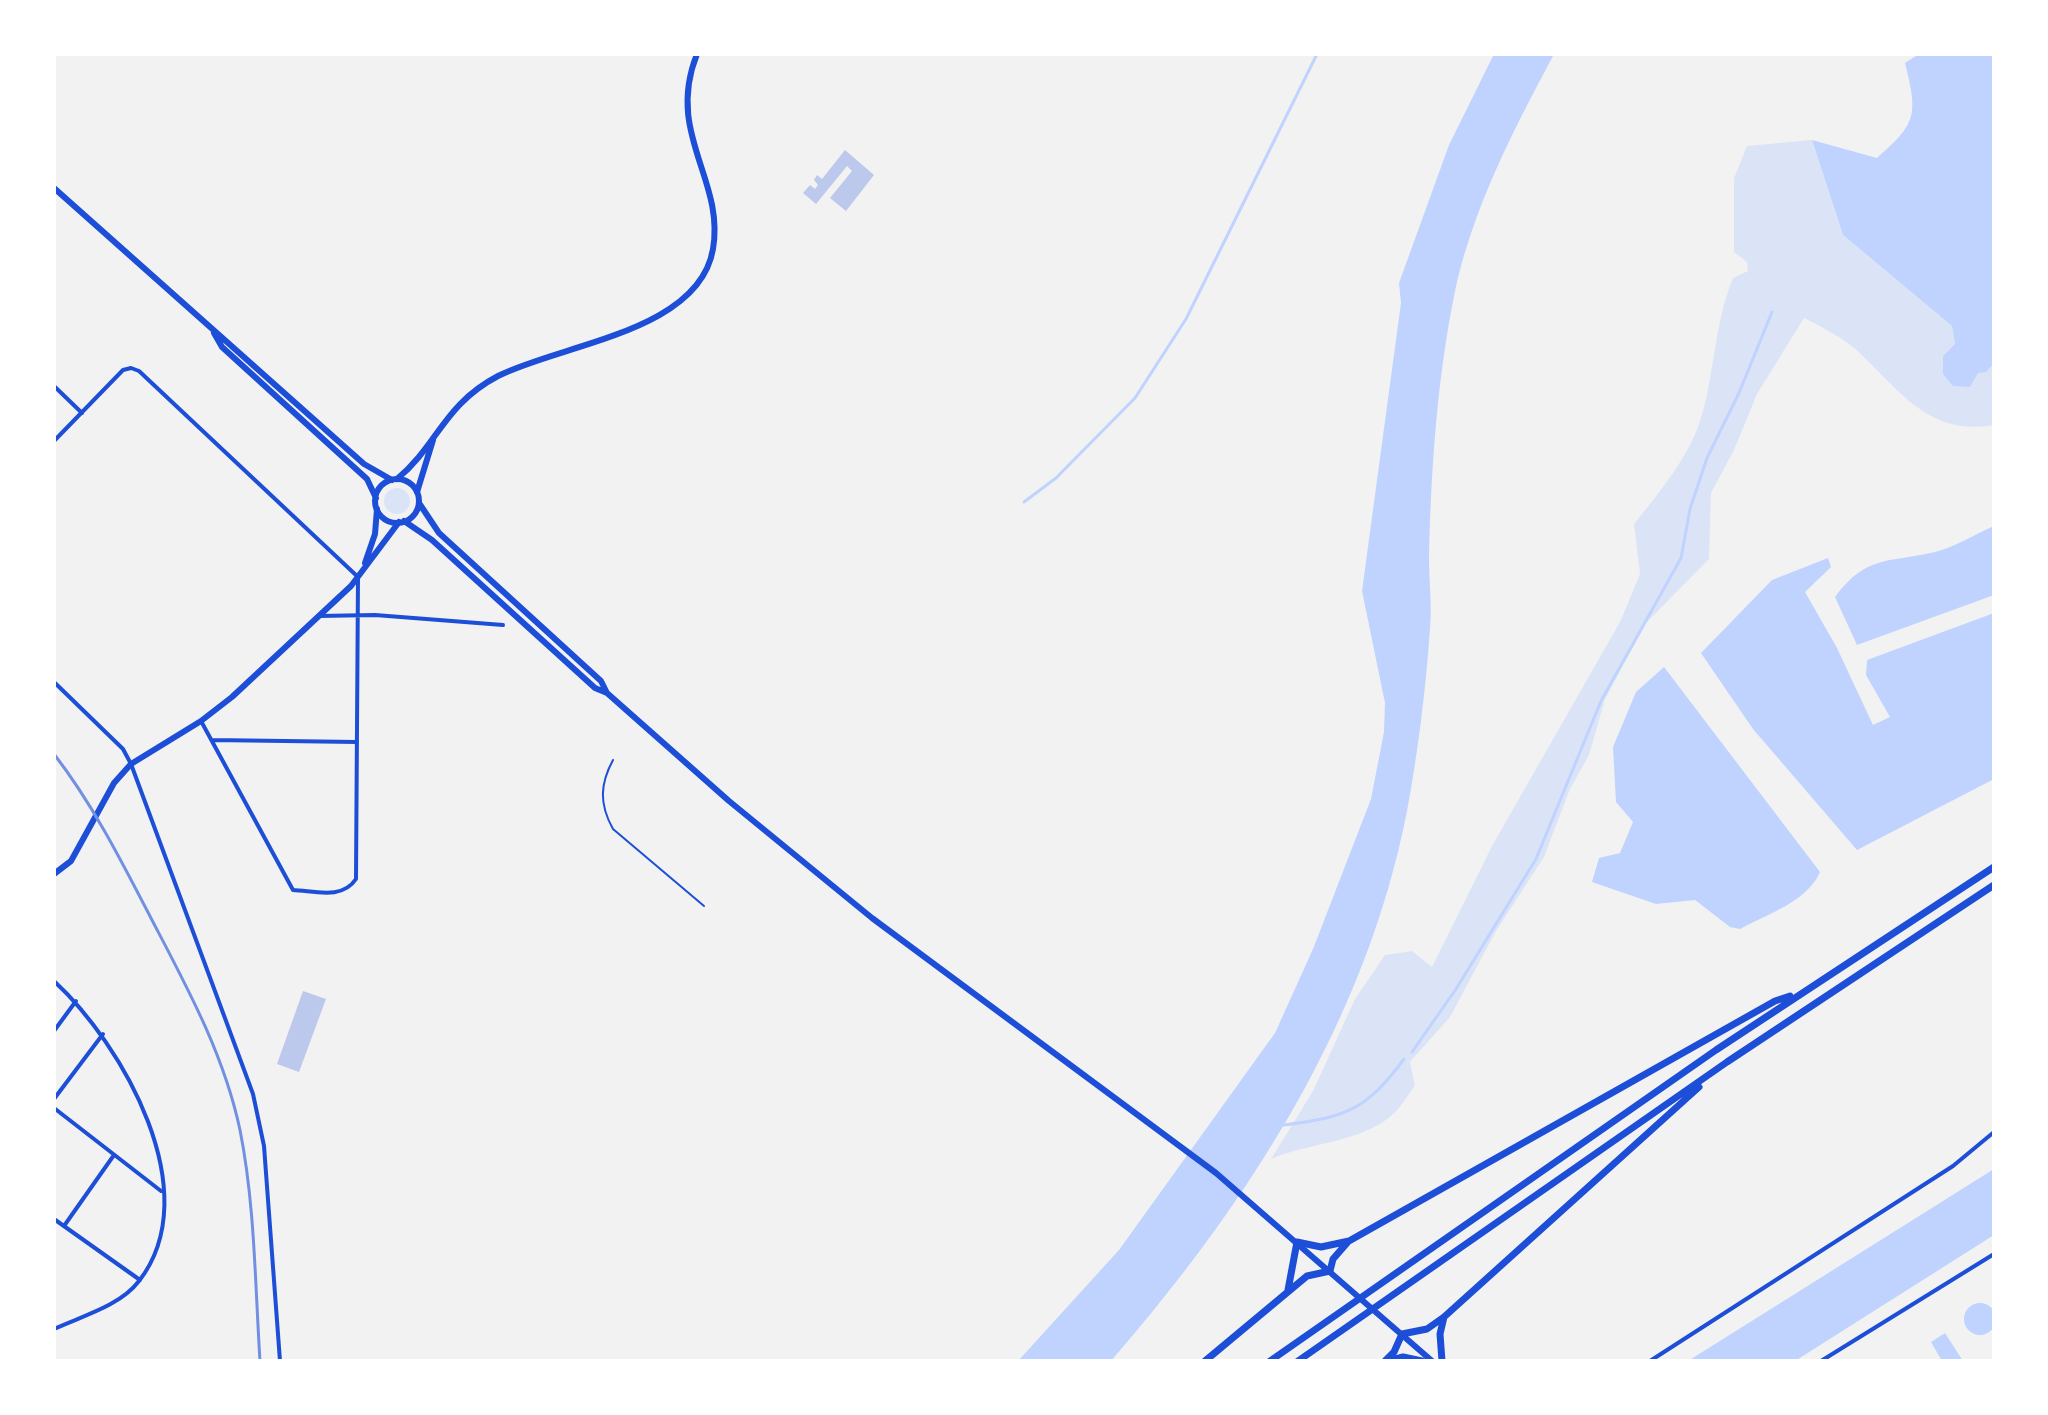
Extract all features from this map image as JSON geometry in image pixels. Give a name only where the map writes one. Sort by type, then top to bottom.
[{"type":"highway","points":[[1270,1361],[1800,993],[1994,867]]},
{"type":"highway","points":[[1298,1361],[1727,1062],[1994,885]]},
{"type":"highway","points":[[1288,1290],[1294,1239],[1321,1247],[1349,1241],[1775,1001],[1800,993]]},
{"type":"highway","points":[[1387,1361],[1394,1352],[1399,1332],[1427,1329],[1444,1317],[1727,1062]]},
{"type":"highway","points":[[1205,1361],[1288,1290],[1317,1271],[1332,1274],[1333,1259],[1349,1241]]},
{"type":"highway","points":[[1442,1361],[1440,1334],[1444,1317]]},
{"type":"highway","points":[[1387,1361],[1403,1357],[1422,1361]]},
{"type":"main road","points":[[376,498],[381,486],[394,479],[452,410],[490,381],[540,358],[653,319],[676,305],[700,281],[710,260],[714,238],[710,205],[686,119],[688,85],[697,54]]},
{"type":"main road","points":[[54,188],[364,464],[411,484],[417,492]]},
{"type":"main road","points":[[213,332],[222,347],[367,479],[376,498],[377,509],[375,534],[363,569]]},
{"type":"main road","points":[[437,430],[421,470],[417,492],[419,503],[439,533],[601,681],[607,693]]},
{"type":"main road","points":[[54,874],[78,852],[114,783],[131,764],[201,721],[318,616],[358,577],[401,522],[415,513],[419,503]]},
{"type":"main road","points":[[377,509],[388,520],[401,522],[432,540],[595,688],[607,693],[810,868],[1149,1120],[1294,1239],[1432,1361]]},
{"type":"street","points":[[54,441],[123,370],[131,368],[139,371],[358,577],[356,879],[350,889],[340,893],[293,890],[201,721]]},
{"type":"street","points":[[54,386],[82,413]]},
{"type":"street","points":[[318,616],[356,615],[503,625]]},
{"type":"street","points":[[54,682],[123,749],[131,764],[253,1094],[262,1130],[280,1361]]},
{"type":"street","points":[[212,740],[357,742]]},
{"type":"street","points":[[54,981],[76,1001],[103,1034],[153,1128],[164,1218],[156,1249],[140,1280],[109,1304],[54,1329]]},
{"type":"street","points":[[54,1031],[76,1001]]},
{"type":"street","points":[[54,1099],[103,1034]]},
{"type":"street","points":[[54,1108],[163,1192]]},
{"type":"street","points":[[1650,1361],[1953,1166],[1994,1132]]},
{"type":"street","points":[[64,1226],[114,1155]]},
{"type":"street","points":[[54,1219],[140,1280]]},
{"type":"street","points":[[1821,1361],[1994,1254]]},
{"type":"lane","points":[[613,760],[602,791],[606,815],[613,829],[704,906]]},
{"type":"shaded area","points":[[1812,140],[1843,235],[1952,326],[1955,344],[1978,373],[1994,363],[1994,425],[1970,427],[1931,416],[1899,392],[1853,347],[1804,318],[1757,394],[1734,450],[1711,493],[1709,559],[1646,623],[1605,699],[1589,755],[1570,789],[1544,857],[1496,931],[1450,1017],[1410,1062],[1415,1086],[1394,1113],[1378,1125],[1364,1132],[1271,1159],[1313,1091],[1355,999],[1385,955],[1412,951],[1432,967],[1492,846],[1620,622],[1640,574],[1634,524],[1670,478],[1698,427],[1726,296],[1733,278],[1748,271],[1747,262],[1734,252],[1734,178],[1747,146]]},
{"type":"shaded area","points":[[397,488],[406,492],[410,501],[406,510],[397,514],[388,510],[384,501],[388,492]]},
{"type":"water","points":[[1494,54],[1554,54],[1509,141],[1483,202],[1454,296],[1436,426],[1429,557],[1431,619],[1418,743],[1407,811],[1388,888],[1363,963],[1332,1035],[1295,1105],[1254,1172],[1210,1238],[1111,1361],[1018,1361],[1119,1250],[1275,1033],[1313,949],[1371,799],[1384,732],[1385,703],[1362,591],[1401,303],[1399,283],[1449,145]]},
{"type":"water","points":[[1919,54],[1994,54],[1994,363],[1986,372],[1978,373],[1970,387],[1953,386],[1943,374],[1943,356],[1955,344],[1952,326],[1843,235],[1812,140],[1877,158],[1900,136],[1911,117],[1912,95],[1905,63]]},
{"type":"water","points":[[1994,526],[1994,595],[1857,645],[1835,597],[1858,573],[1880,562],[1942,550]]},
{"type":"water","points":[[1828,558],[1831,567],[1805,592],[1837,648],[1873,725],[1890,717],[1866,675],[1867,660],[1994,613],[1994,779],[1857,850],[1753,729],[1701,653],[1772,580]]},
{"type":"water","points":[[1664,667],[1820,872],[1796,899],[1740,929],[1730,927],[1695,900],[1656,904],[1592,882],[1599,858],[1620,853],[1633,822],[1616,802],[1613,747],[1636,692]]},
{"type":"water","points":[[1994,1169],[1994,1235],[1795,1361],[1688,1361]]},
{"type":"water","points":[[1980,1303],[1991,1308],[1996,1319],[1991,1330],[1980,1335],[1969,1330],[1964,1319],[1969,1308]]},
{"type":"water","points":[[1945,1333],[1963,1361],[1942,1361],[1931,1342]]},
{"type":"building","points":[[845,150],[874,175],[846,211],[830,198],[852,171],[847,166],[816,204],[803,193],[810,185],[815,189],[818,185],[814,180],[817,175],[822,179]]},
{"type":"building","points":[[303,991],[326,999],[299,1072],[277,1064]]},
{"type":"waterway","points":[[1024,502],[1056,478],[1135,398],[1186,319],[1317,54]]},
{"type":"waterway","points":[[1412,1052],[1456,989],[1536,859],[1601,701],[1681,558],[1690,509],[1707,458],[1739,393],[1772,312]]},
{"type":"waterway","points":[[1284,1125],[1324,1118],[1353,1108],[1378,1090],[1404,1059]]},
{"type":"railway","points":[[54,754],[95,815],[130,879],[192,997],[225,1075],[240,1130],[249,1187],[260,1361]]}]
